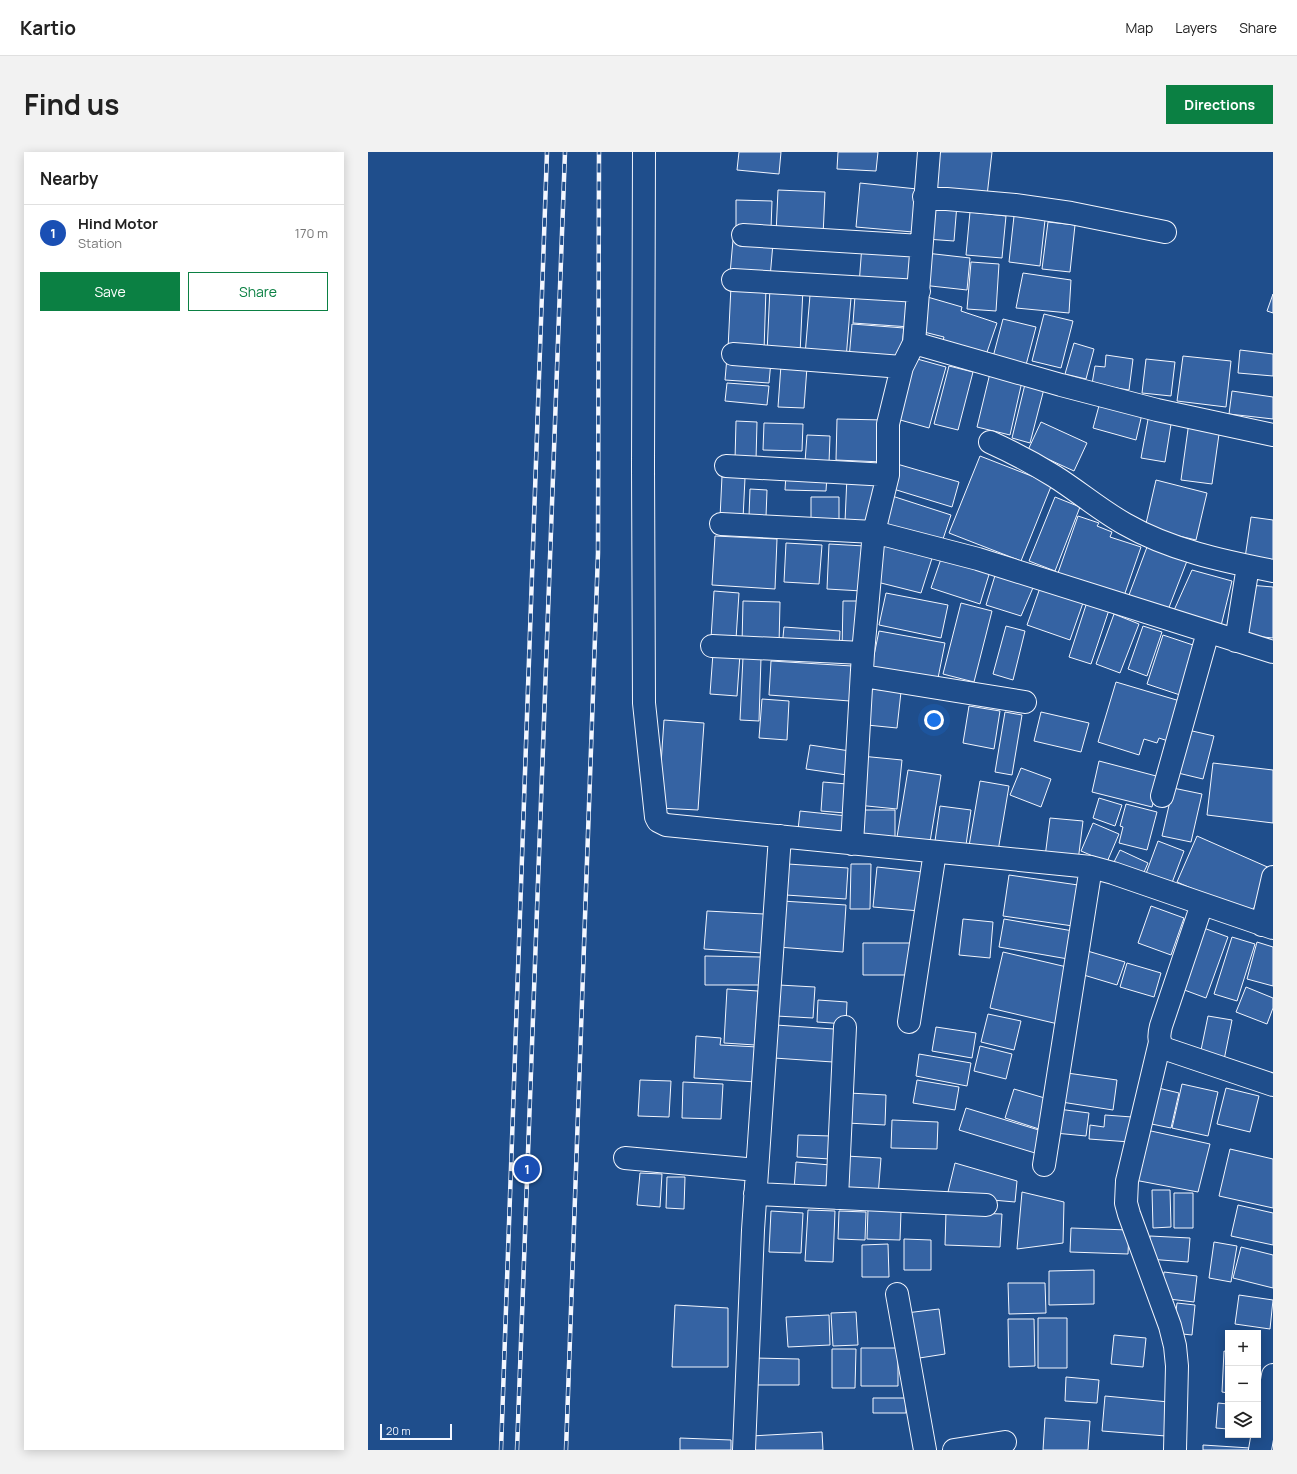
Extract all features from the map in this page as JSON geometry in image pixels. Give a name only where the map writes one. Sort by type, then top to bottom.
[{"type":"street","points":[[644,152],[644,703],[656,817],[658,821],[666,825],[1092,867],[1267,926],[1273,877]]},
{"type":"street","points":[[852,844],[864,653],[874,532],[888,475],[888,424],[902,367],[914,343],[919,291],[924,197],[929,152]]},
{"type":"street","points":[[924,197],[1022,206],[1166,232]]},
{"type":"street","points":[[743,235],[921,246]]},
{"type":"street","points":[[733,280],[919,291]]},
{"type":"street","points":[[914,343],[1061,385],[1157,410],[1273,435]]},
{"type":"street","points":[[733,354],[902,367]]},
{"type":"street","points":[[990,442],[1055,476],[1125,524],[1151,537],[1194,553],[1273,571]]},
{"type":"street","points":[[726,466],[888,475]]},
{"type":"street","points":[[721,524],[874,532],[978,559],[1273,652]]},
{"type":"street","points":[[1236,641],[1248,566]]},
{"type":"street","points":[[1162,796],[1208,632]]},
{"type":"street","points":[[712,646],[864,653]]},
{"type":"street","points":[[863,676],[1025,702]]},
{"type":"street","points":[[744,1450],[755,1194],[780,836]]},
{"type":"street","points":[[909,1022],[935,852]]},
{"type":"street","points":[[1044,1165],[1092,867]]},
{"type":"street","points":[[1175,1450],[1177,1366],[1175,1346],[1170,1326],[1126,1203],[1127,1181],[1160,1042],[1161,1026],[1202,904]]},
{"type":"street","points":[[837,1198],[845,1027]]},
{"type":"street","points":[[1160,1042],[1162,1048],[1273,1085]]},
{"type":"street","points":[[625,1158],[757,1170]]},
{"type":"street","points":[[755,1194],[986,1205]]},
{"type":"street","points":[[897,1294],[925,1450]]},
{"type":"street","points":[[1265,1446],[1273,1375]]},
{"type":"street","points":[[954,1450],[1005,1442]]},
{"type":"building","points":[[739,152],[781,152],[779,174],[737,170]]},
{"type":"building","points":[[838,152],[878,152],[876,171],[837,169]]},
{"type":"building","points":[[932,152],[992,152],[987,196],[928,190]]},
{"type":"building","points":[[860,183],[917,189],[913,232],[856,227]]},
{"type":"building","points":[[778,190],[825,192],[823,236],[776,234]]},
{"type":"building","points":[[736,200],[772,201],[771,229],[736,228]]},
{"type":"building","points":[[929,201],[957,204],[954,241],[926,239]]},
{"type":"building","points":[[970,212],[1006,216],[1002,258],[966,255]]},
{"type":"building","points":[[1014,216],[1045,220],[1040,266],[1009,262]]},
{"type":"building","points":[[1048,222],[1075,225],[1070,272],[1042,269]]},
{"type":"building","points":[[733,240],[773,243],[770,278],[730,274]]},
{"type":"building","points":[[862,245],[912,249],[908,288],[859,285]]},
{"type":"building","points":[[926,253],[970,258],[967,290],[922,285]]},
{"type":"building","points":[[971,262],[999,264],[996,311],[967,309]]},
{"type":"building","points":[[1023,273],[1071,280],[1069,313],[1016,308]]},
{"type":"building","points":[[731,286],[766,288],[764,351],[728,349]]},
{"type":"building","points":[[770,287],[803,288],[800,354],[767,353]]},
{"type":"building","points":[[1273,294],[1273,313],[1267,311]]},
{"type":"building","points":[[810,295],[851,298],[846,359],[805,355]]},
{"type":"building","points":[[855,296],[912,300],[910,327],[853,323]]},
{"type":"building","points":[[924,296],[962,307],[961,311],[997,323],[985,358],[942,344],[944,337],[920,331]]},
{"type":"building","points":[[1044,314],[1073,321],[1061,368],[1032,361]]},
{"type":"building","points":[[1003,319],[1036,327],[1026,365],[993,357]]},
{"type":"building","points":[[852,324],[904,328],[900,364],[849,359]]},
{"type":"building","points":[[1074,343],[1094,349],[1086,379],[1065,374]]},
{"type":"building","points":[[1240,350],[1273,354],[1273,376],[1238,373]]},
{"type":"building","points":[[1106,355],[1133,359],[1129,390],[1092,384],[1095,366],[1105,367]]},
{"type":"building","points":[[1183,356],[1231,361],[1226,407],[1177,401]]},
{"type":"building","points":[[727,357],[771,361],[769,383],[725,380]]},
{"type":"building","points":[[910,357],[946,367],[929,428],[893,418]]},
{"type":"building","points":[[1146,359],[1175,362],[1171,396],[1142,393]]},
{"type":"building","points":[[781,365],[807,367],[804,408],[778,407]]},
{"type":"building","points":[[949,366],[973,372],[958,430],[934,424]]},
{"type":"building","points":[[991,369],[1023,377],[1010,435],[977,427]]},
{"type":"building","points":[[1026,380],[1045,385],[1030,443],[1012,438]]},
{"type":"building","points":[[727,383],[769,386],[767,405],[725,401]]},
{"type":"building","points":[[1232,391],[1273,397],[1273,419],[1229,414]]},
{"type":"building","points":[[1100,402],[1142,414],[1136,440],[1093,428]]},
{"type":"building","points":[[1149,414],[1172,418],[1165,462],[1141,458]]},
{"type":"building","points":[[837,419],[884,420],[883,462],[836,460]]},
{"type":"building","points":[[736,421],[757,422],[756,460],[735,460]]},
{"type":"building","points":[[1041,422],[1087,443],[1074,471],[1028,450]]},
{"type":"building","points":[[1189,422],[1220,427],[1212,484],[1181,480]]},
{"type":"building","points":[[764,423],[803,424],[802,451],[763,450]]},
{"type":"building","points":[[807,435],[830,436],[829,463],[805,462]]},
{"type":"building","points":[[980,456],[1052,484],[1021,561],[949,533]]},
{"type":"building","points":[[897,464],[959,482],[952,507],[890,488]]},
{"type":"building","points":[[786,474],[827,476],[826,491],[785,490]]},
{"type":"building","points":[[722,476],[745,478],[743,519],[720,518]]},
{"type":"building","points":[[847,476],[877,478],[874,524],[845,522]]},
{"type":"building","points":[[1156,480],[1207,493],[1196,540],[1145,528]]},
{"type":"building","points":[[750,489],[767,490],[766,517],[749,516]]},
{"type":"building","points":[[889,495],[951,515],[941,545],[879,527]]},
{"type":"building","points":[[811,497],[839,497],[839,525],[811,525]]},
{"type":"building","points":[[1055,497],[1080,507],[1055,571],[1029,561]]},
{"type":"building","points":[[1078,516],[1099,523],[1097,526],[1112,532],[1110,537],[1141,547],[1124,596],[1058,573]]},
{"type":"building","points":[[1251,517],[1273,520],[1273,562],[1245,558]]},
{"type":"building","points":[[715,536],[777,539],[775,589],[712,585]]},
{"type":"building","points":[[884,539],[934,552],[921,593],[873,581]]},
{"type":"building","points":[[786,543],[822,545],[819,584],[784,582]]},
{"type":"building","points":[[829,544],[865,546],[862,591],[827,589]]},
{"type":"building","points":[[1147,547],[1187,561],[1168,610],[1129,595]]},
{"type":"building","points":[[943,553],[991,568],[980,604],[931,588]]},
{"type":"building","points":[[997,569],[1035,583],[1021,616],[986,605]]},
{"type":"building","points":[[1192,570],[1232,581],[1220,630],[1171,617]]},
{"type":"building","points":[[1041,585],[1084,600],[1070,640],[1027,625]]},
{"type":"building","points":[[1249,585],[1273,587],[1273,638],[1243,635]]},
{"type":"building","points":[[714,591],[739,593],[736,639],[711,638]]},
{"type":"building","points":[[886,593],[948,605],[941,638],[879,625]]},
{"type":"building","points":[[743,601],[780,602],[779,645],[742,644]]},
{"type":"building","points":[[843,601],[862,601],[860,652],[842,651]]},
{"type":"building","points":[[1087,602],[1109,610],[1091,664],[1069,657]]},
{"type":"building","points":[[961,603],[992,611],[974,682],[943,674]]},
{"type":"building","points":[[1114,614],[1139,624],[1120,673],[1096,664]]},
{"type":"building","points":[[1006,626],[1025,631],[1013,680],[993,674]]},
{"type":"building","points":[[1143,626],[1162,632],[1147,676],[1128,669]]},
{"type":"building","points":[[784,627],[840,631],[839,651],[782,647]]},
{"type":"building","points":[[879,631],[945,643],[937,683],[871,670]]},
{"type":"building","points":[[1163,635],[1202,648],[1186,697],[1147,684]]},
{"type":"building","points":[[713,653],[740,654],[737,696],[710,694]]},
{"type":"building","points":[[743,657],[761,658],[759,721],[740,720]]},
{"type":"building","points":[[771,661],[852,666],[850,701],[769,695]]},
{"type":"building","points":[[1116,682],[1180,701],[1168,741],[1159,738],[1157,743],[1144,739],[1139,755],[1098,742]]},
{"type":"building","points":[[871,689],[901,692],[897,728],[867,725]]},
{"type":"building","points":[[762,699],[789,701],[787,740],[759,738]]},
{"type":"building","points":[[969,706],[1000,711],[994,749],[963,743]]},
{"type":"building","points":[[1005,712],[1022,715],[1012,775],[995,772]]},
{"type":"building","points":[[1041,712],[1089,723],[1081,752],[1034,741]]},
{"type":"building","points":[[664,720],[704,723],[698,810],[658,808]]},
{"type":"building","points":[[1188,730],[1214,736],[1203,779],[1178,773]]},
{"type":"building","points":[[810,745],[850,751],[847,775],[806,769]]},
{"type":"building","points":[[861,756],[902,760],[897,809],[857,805]]},
{"type":"building","points":[[1099,761],[1160,777],[1152,807],[1092,792]]},
{"type":"building","points":[[1213,763],[1273,770],[1273,823],[1207,815]]},
{"type":"building","points":[[1021,768],[1051,779],[1041,807],[1010,795]]},
{"type":"building","points":[[908,770],[941,775],[930,842],[897,837]]},
{"type":"building","points":[[980,781],[1009,786],[998,851],[969,846]]},
{"type":"building","points":[[823,782],[847,784],[845,813],[821,811]]},
{"type":"building","points":[[1173,788],[1202,794],[1191,842],[1162,836]]},
{"type":"building","points":[[1099,798],[1122,805],[1115,826],[1093,818]]},
{"type":"building","points":[[1126,804],[1157,812],[1147,850],[1119,843],[1123,827],[1120,826]]},
{"type":"building","points":[[940,806],[971,810],[966,845],[935,841]]},
{"type":"building","points":[[856,810],[895,810],[895,838],[856,839]]},
{"type":"building","points":[[800,811],[847,816],[845,834],[798,830]]},
{"type":"building","points":[[1050,818],[1083,821],[1078,861],[1045,857]]},
{"type":"building","points":[[1093,823],[1119,834],[1107,862],[1081,851]]},
{"type":"building","points":[[1197,836],[1272,869],[1251,914],[1177,882]]},
{"type":"building","points":[[1158,841],[1184,851],[1170,888],[1144,879]]},
{"type":"building","points":[[1120,850],[1148,863],[1141,879],[1112,866]]},
{"type":"building","points":[[788,864],[848,868],[846,899],[786,895]]},
{"type":"building","points":[[851,864],[871,864],[870,909],[850,909]]},
{"type":"building","points":[[877,867],[923,872],[920,911],[873,907]]},
{"type":"building","points":[[1009,875],[1078,885],[1073,926],[1003,916]]},
{"type":"building","points":[[782,901],[846,905],[843,952],[778,947]]},
{"type":"building","points":[[1151,906],[1184,918],[1171,955],[1138,943]]},
{"type":"building","points":[[707,911],[764,914],[762,953],[704,949]]},
{"type":"building","points":[[963,919],[993,922],[990,958],[959,955]]},
{"type":"building","points":[[1004,919],[1073,931],[1068,959],[999,947]]},
{"type":"building","points":[[1201,927],[1228,937],[1206,998],[1179,988]]},
{"type":"building","points":[[1232,937],[1255,944],[1237,1001],[1214,994]]},
{"type":"building","points":[[1257,942],[1273,947],[1273,986],[1247,979]]},
{"type":"building","points":[[863,943],[911,943],[910,975],[863,975]]},
{"type":"building","points":[[1084,950],[1125,962],[1117,985],[1077,973]]},
{"type":"building","points":[[1003,952],[1071,968],[1058,1024],[990,1008]]},
{"type":"building","points":[[705,956],[761,957],[760,985],[705,985]]},
{"type":"building","points":[[1127,963],[1161,973],[1154,997],[1120,987]]},
{"type":"building","points":[[779,985],[815,987],[813,1018],[776,1016]]},
{"type":"building","points":[[1246,987],[1273,998],[1273,1008],[1267,1024],[1236,1012]]},
{"type":"building","points":[[727,989],[758,991],[755,1045],[724,1043]]},
{"type":"building","points":[[818,1000],[847,1002],[846,1024],[817,1022]]},
{"type":"building","points":[[988,1014],[1021,1021],[1014,1050],[981,1042]]},
{"type":"building","points":[[1208,1016],[1232,1020],[1224,1060],[1200,1055]]},
{"type":"building","points":[[776,1025],[834,1029],[833,1062],[774,1058]]},
{"type":"building","points":[[936,1027],[976,1033],[972,1058],[932,1051]]},
{"type":"building","points":[[696,1036],[721,1038],[720,1045],[758,1047],[756,1082],[694,1078]]},
{"type":"building","points":[[980,1046],[1012,1054],[1006,1079],[974,1071]]},
{"type":"building","points":[[919,1054],[971,1063],[967,1086],[916,1076]]},
{"type":"building","points":[[1060,1072],[1117,1080],[1113,1110],[1055,1101]]},
{"type":"building","points":[[640,1080],[671,1081],[669,1117],[638,1116]]},
{"type":"building","points":[[917,1080],[959,1087],[955,1110],[913,1103]]},
{"type":"building","points":[[683,1082],[723,1084],[721,1119],[682,1118]]},
{"type":"building","points":[[1182,1084],[1218,1092],[1208,1136],[1172,1128]]},
{"type":"building","points":[[1150,1086],[1179,1093],[1171,1128],[1142,1122]]},
{"type":"building","points":[[1226,1088],[1259,1096],[1250,1132],[1217,1124]]},
{"type":"building","points":[[1014,1089],[1048,1099],[1039,1129],[1005,1118]]},
{"type":"building","points":[[849,1093],[886,1095],[885,1125],[847,1123]]},
{"type":"building","points":[[966,1108],[1042,1131],[1035,1153],[959,1130]]},
{"type":"building","points":[[1058,1109],[1089,1113],[1086,1136],[1055,1133]]},
{"type":"building","points":[[1105,1115],[1132,1117],[1130,1142],[1089,1139],[1090,1125],[1104,1127]]},
{"type":"building","points":[[892,1120],[938,1122],[937,1149],[891,1148]]},
{"type":"building","points":[[1142,1129],[1210,1144],[1198,1192],[1129,1179]]},
{"type":"building","points":[[798,1135],[831,1136],[830,1159],[797,1157]]},
{"type":"building","points":[[1230,1149],[1273,1159],[1273,1208],[1219,1196]]},
{"type":"building","points":[[846,1156],[881,1158],[878,1196],[844,1194]]},
{"type":"building","points":[[796,1162],[830,1165],[828,1193],[794,1190]]},
{"type":"building","points":[[955,1163],[1017,1181],[1015,1202],[947,1196]]},
{"type":"building","points":[[640,1173],[662,1174],[660,1207],[637,1205]]},
{"type":"building","points":[[667,1177],[685,1177],[684,1209],[666,1208]]},
{"type":"building","points":[[1152,1190],[1170,1190],[1171,1227],[1153,1228]]},
{"type":"building","points":[[1022,1192],[1064,1202],[1063,1243],[1017,1249]]},
{"type":"building","points":[[1174,1193],[1193,1193],[1193,1228],[1174,1228]]},
{"type":"building","points":[[1238,1205],[1273,1213],[1273,1245],[1231,1236]]},
{"type":"building","points":[[808,1210],[835,1211],[833,1262],[805,1261]]},
{"type":"building","points":[[868,1210],[901,1211],[900,1240],[867,1239]]},
{"type":"building","points":[[771,1211],[803,1213],[801,1253],[769,1252]]},
{"type":"building","points":[[839,1211],[866,1212],[865,1240],[838,1239]]},
{"type":"building","points":[[946,1212],[1002,1214],[1000,1247],[945,1245]]},
{"type":"building","points":[[1071,1228],[1129,1230],[1128,1254],[1070,1252]]},
{"type":"building","points":[[1150,1236],[1190,1238],[1188,1262],[1148,1259]]},
{"type":"building","points":[[904,1239],[931,1240],[931,1270],[904,1270]]},
{"type":"building","points":[[1214,1242],[1237,1246],[1231,1282],[1209,1278]]},
{"type":"building","points":[[888,1244],[889,1277],[862,1277],[862,1245]]},
{"type":"building","points":[[1241,1247],[1273,1255],[1273,1288],[1233,1278]]},
{"type":"building","points":[[1094,1270],[1094,1304],[1049,1305],[1049,1271]]},
{"type":"building","points":[[1164,1272],[1197,1276],[1194,1302],[1161,1298]]},
{"type":"building","points":[[1008,1283],[1045,1283],[1046,1313],[1009,1314]]},
{"type":"building","points":[[1239,1295],[1273,1300],[1270,1329],[1235,1324]]},
{"type":"building","points":[[1177,1303],[1195,1305],[1192,1335],[1173,1333]]},
{"type":"building","points":[[675,1305],[728,1308],[728,1367],[672,1367]]},
{"type":"building","points":[[939,1309],[945,1354],[913,1359],[906,1313]]},
{"type":"building","points":[[856,1312],[858,1345],[833,1346],[831,1313]]},
{"type":"building","points":[[829,1315],[830,1345],[788,1347],[786,1317]]},
{"type":"building","points":[[1038,1318],[1067,1318],[1067,1368],[1038,1368]]},
{"type":"building","points":[[1008,1319],[1034,1319],[1035,1366],[1009,1367]]},
{"type":"building","points":[[1114,1335],[1146,1338],[1143,1367],[1111,1364]]},
{"type":"building","points":[[861,1348],[898,1348],[898,1386],[861,1386]]},
{"type":"building","points":[[832,1349],[856,1349],[855,1388],[832,1388]]},
{"type":"building","points":[[1224,1351],[1225,1392],[1222,1392]]},
{"type":"building","points":[[754,1358],[799,1359],[799,1385],[754,1385]]},
{"type":"building","points":[[1066,1377],[1099,1380],[1097,1403],[1065,1401]]},
{"type":"building","points":[[1105,1396],[1169,1402],[1166,1436],[1102,1431]]},
{"type":"building","points":[[873,1398],[906,1398],[906,1413],[873,1413]]},
{"type":"building","points":[[1218,1403],[1225,1404],[1225,1429],[1216,1428]]},
{"type":"building","points":[[1045,1418],[1090,1421],[1088,1450],[1043,1450]]},
{"type":"building","points":[[822,1432],[823,1450],[752,1450],[751,1436]]},
{"type":"building","points":[[680,1438],[731,1440],[731,1450],[680,1450]]},
{"type":"building","points":[[1203,1445],[1250,1448],[1249,1450],[1203,1450]]},
{"type":"railway","points":[[501,1450],[547,152]]},
{"type":"railway","points":[[517,1450],[565,152]]},
{"type":"railway","points":[[566,1450],[598,553],[599,152]]},
{"type":"place","name":"Hind Motor","points":[[527,1169]]}]
